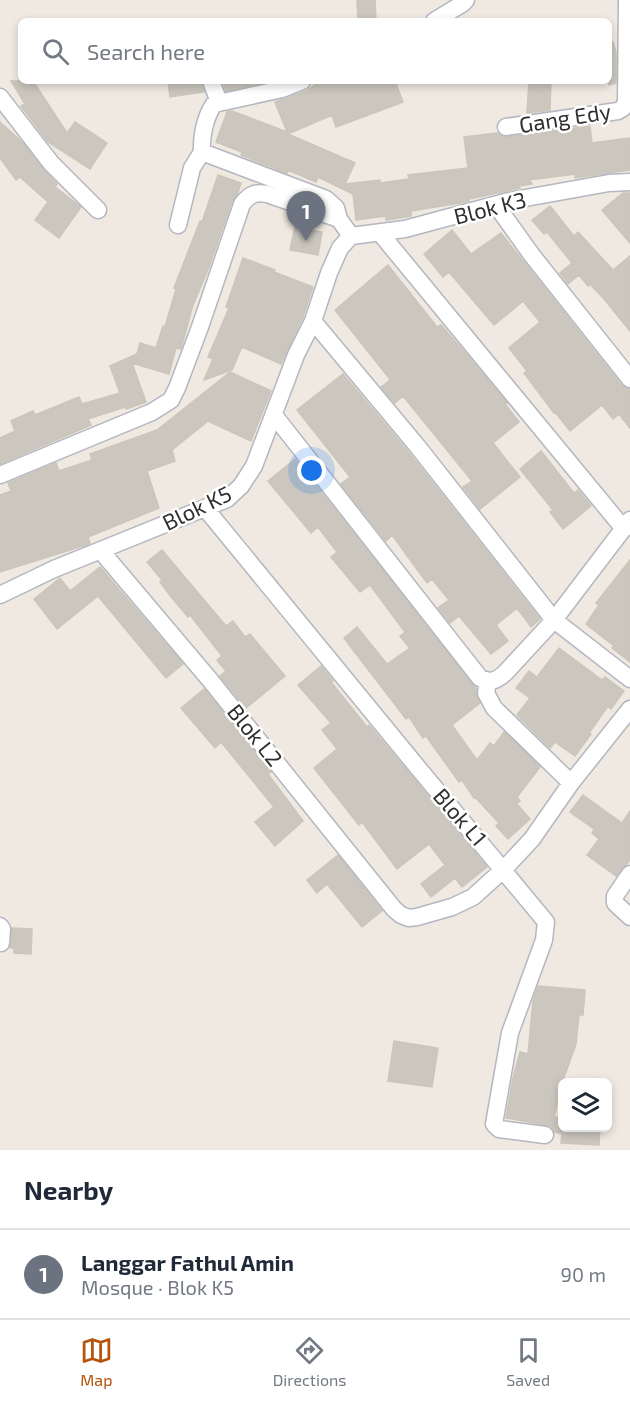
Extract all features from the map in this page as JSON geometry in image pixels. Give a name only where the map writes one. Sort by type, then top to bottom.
[{"type":"street","points":[[439,18],[466,0]]},
{"type":"street","name":"Gang Edy","points":[[506,127],[596,115],[623,108],[626,102],[627,0]]},
{"type":"street","points":[[212,84],[219,102]]},
{"type":"street","points":[[178,225],[192,168],[202,152],[203,136],[210,110],[214,104],[282,89],[294,84]]},
{"type":"street","points":[[0,97],[51,163],[98,210]]},
{"type":"street","points":[[202,152],[326,199],[336,208],[339,219],[351,236]]},
{"type":"street","name":"Blok K3","points":[[351,236],[405,229],[509,201],[609,183],[630,182]]},
{"type":"street","points":[[0,475],[152,412],[171,400],[200,327],[242,204],[248,196],[257,193],[267,194],[339,219]]},
{"type":"street","points":[[496,205],[531,254],[630,379]]},
{"type":"street","points":[[274,415],[480,678],[488,681],[496,681],[505,673],[554,620],[627,525],[380,233]]},
{"type":"street","name":"Blok K5","points":[[0,595],[54,569],[226,499],[241,486],[254,466],[340,248],[351,236]]},
{"type":"street","points":[[313,321],[418,447],[554,620],[630,679]]},
{"type":"street","name":"Blok L1","points":[[205,508],[411,761],[504,869],[546,922],[546,931],[510,1033],[494,1124],[499,1129],[545,1135]]},
{"type":"street","name":"Blok L2","points":[[101,550],[401,915],[409,918],[452,907],[473,897],[504,869]]},
{"type":"street","points":[[488,681],[486,693],[494,708],[571,783]]},
{"type":"street","points":[[504,869],[532,839],[571,783],[630,709]]},
{"type":"street","points":[[630,874],[615,896],[615,903],[630,917]]},
{"type":"street","points":[[0,926],[2,929],[1,943]]},
{"type":"building","points":[[357,0],[375,0],[376,18],[358,18]]},
{"type":"building","points":[[612,42],[616,52],[616,83],[609,85],[612,84]]},
{"type":"building","points":[[11,81],[18,81],[18,84],[35,84],[67,133],[75,122],[107,143],[90,169],[48,142],[21,106],[25,104]]},
{"type":"building","points":[[168,84],[202,84],[204,92],[170,97]]},
{"type":"building","points":[[224,84],[257,84],[226,91]]},
{"type":"building","points":[[316,84],[396,84],[403,102],[336,127],[332,115],[288,134],[355,163],[345,184],[380,180],[380,183],[409,179],[408,175],[468,168],[464,137],[497,133],[507,137],[590,126],[592,143],[630,138],[630,170],[575,178],[575,174],[529,180],[532,184],[519,186],[520,188],[460,203],[411,211],[411,216],[386,220],[386,216],[356,220],[353,194],[318,177],[316,182],[288,170],[287,173],[241,155],[242,152],[216,142],[227,112],[232,111],[287,132],[275,102],[306,91]]},
{"type":"building","points":[[529,84],[551,84],[550,110],[527,113]]},
{"type":"building","points":[[0,122],[22,142],[57,184],[55,187],[81,207],[59,238],[35,220],[48,202],[20,177],[16,180],[0,158]]},
{"type":"building","points":[[218,175],[241,183],[193,305],[181,349],[176,348],[169,374],[132,363],[146,402],[88,419],[91,425],[0,464],[0,438],[15,431],[11,421],[33,411],[35,415],[79,397],[82,404],[120,393],[110,366],[137,354],[140,343],[156,348],[163,326],[165,327],[176,289],[174,288],[200,221],[202,222]]},
{"type":"building","points":[[623,193],[630,193],[630,243],[602,210]]},
{"type":"building","points":[[550,206],[574,236],[578,232],[613,270],[630,256],[630,331],[590,284],[588,286],[579,275],[568,284],[560,273],[572,263],[547,232],[544,234],[532,220]]},
{"type":"building","points":[[295,227],[322,232],[318,255],[290,250]]},
{"type":"building","points":[[452,230],[471,254],[501,233],[622,386],[630,389],[630,428],[619,414],[613,419],[602,405],[570,431],[524,373],[527,371],[509,348],[540,322],[523,301],[494,325],[449,272],[443,277],[424,254]]},
{"type":"building","points":[[243,258],[313,287],[303,317],[281,364],[242,347],[232,370],[204,380],[213,359],[208,357],[229,308],[226,307]]},
{"type":"building","points":[[388,265],[437,327],[441,325],[507,403],[505,404],[519,422],[493,443],[520,477],[480,509],[463,487],[472,481],[403,396],[395,403],[381,387],[390,380],[389,378],[335,310]]},
{"type":"building","points":[[230,372],[271,391],[251,441],[208,421],[172,450],[175,461],[147,471],[159,508],[88,537],[90,543],[86,545],[0,572],[0,495],[11,491],[8,483],[56,463],[59,471],[92,460],[90,454],[157,430]]},
{"type":"building","points":[[343,374],[410,454],[540,619],[531,627],[517,608],[496,625],[508,641],[491,654],[459,616],[450,623],[438,608],[449,600],[432,579],[427,583],[392,535],[386,541],[341,484],[350,477],[297,410]]},
{"type":"building","points":[[541,451],[574,493],[578,490],[591,506],[563,529],[550,512],[553,510],[520,469]]},
{"type":"building","points":[[295,459],[476,688],[480,703],[452,725],[477,760],[490,743],[494,746],[504,732],[540,767],[517,797],[520,801],[517,804],[530,819],[508,839],[496,826],[499,823],[474,798],[462,780],[459,782],[426,736],[423,738],[409,717],[406,719],[344,638],[357,627],[387,664],[410,648],[400,636],[405,632],[370,585],[360,592],[331,557],[337,552],[318,527],[311,533],[268,481]]},
{"type":"building","points":[[162,550],[226,626],[233,621],[245,637],[250,634],[285,676],[246,708],[220,676],[226,671],[217,660],[222,656],[190,615],[188,617],[172,598],[160,582],[162,580],[147,562]]},
{"type":"building","points":[[630,560],[630,662],[586,624],[599,605],[596,603]]},
{"type":"building","points":[[100,567],[183,664],[166,678],[98,596],[57,629],[34,599],[60,578],[70,591]]},
{"type":"building","points":[[559,648],[602,680],[605,677],[624,691],[611,709],[608,706],[575,756],[555,742],[550,748],[517,715],[530,698],[516,688],[529,671],[537,677]]},
{"type":"building","points":[[321,666],[367,727],[369,725],[487,867],[462,887],[455,878],[431,897],[421,884],[445,865],[429,844],[397,869],[362,822],[359,825],[314,768],[337,749],[322,730],[331,723],[298,685]]},
{"type":"building","points":[[204,689],[271,772],[268,774],[303,821],[275,846],[255,822],[274,807],[221,742],[215,748],[181,708]]},
{"type":"building","points":[[583,795],[622,823],[630,811],[630,860],[616,876],[587,855],[599,839],[592,833],[594,829],[570,812]]},
{"type":"building","points":[[338,855],[382,911],[362,927],[327,884],[317,893],[307,880]]},
{"type":"building","points":[[12,928],[32,929],[31,954],[14,953],[14,948],[10,948]]},
{"type":"building","points":[[538,986],[585,990],[583,1015],[579,1015],[576,1044],[564,1078],[558,1078],[558,1100],[554,1117],[558,1118],[558,1132],[600,1132],[599,1145],[561,1143],[562,1134],[555,1132],[551,1126],[506,1118],[520,1052],[528,1054],[533,1001]]},
{"type":"building","points":[[394,1041],[438,1048],[432,1087],[388,1081]]},
{"type":"place","name":"Langgar Fathul Amin","points":[[306,241]]}]
